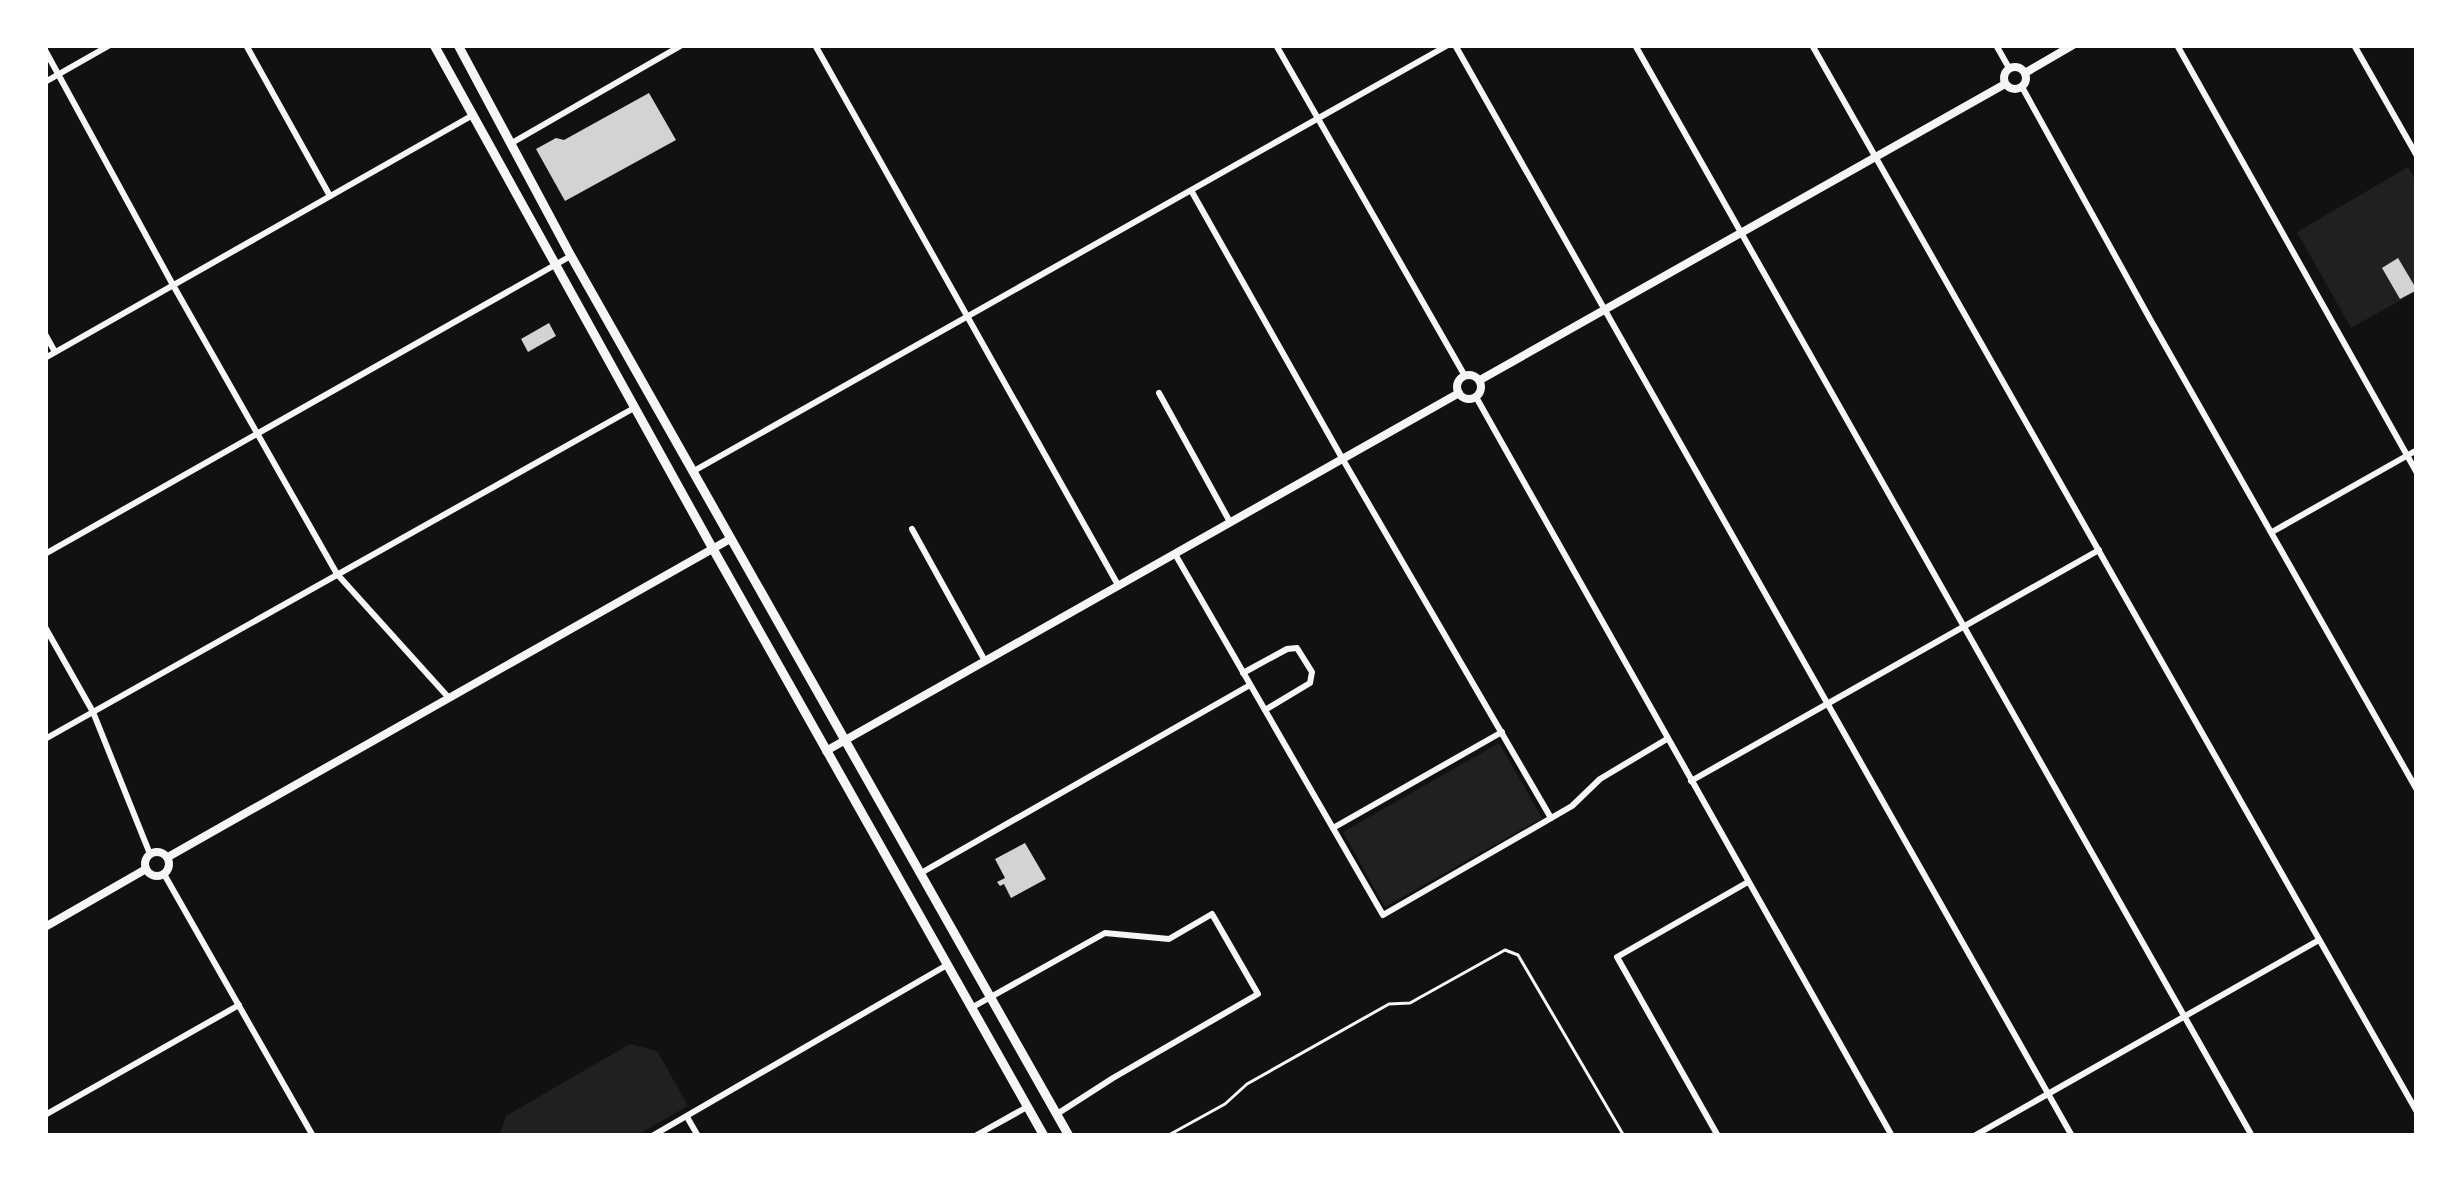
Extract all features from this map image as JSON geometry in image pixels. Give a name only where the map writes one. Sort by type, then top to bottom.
[{"type":"main road","points":[[434,45],[1044,1136]]},
{"type":"main road","points":[[458,45],[692,472],[1070,1136]]},
{"type":"street","points":[[45,82],[110,45]]},
{"type":"street","points":[[246,45],[330,196]]},
{"type":"street","points":[[510,144],[682,45]]},
{"type":"street","points":[[815,45],[1118,585]]},
{"type":"street","points":[[1276,45],[1465,376]]},
{"type":"street","points":[[692,472],[1451,45],[2072,1136]]},
{"type":"street","points":[[1635,45],[2252,1136]]},
{"type":"street","points":[[1812,45],[2417,1112]]},
{"type":"street","points":[[1996,45],[2009,68]]},
{"type":"street","points":[[2025,73],[2073,45]]},
{"type":"street","points":[[2176,45],[2417,472]]},
{"type":"street","points":[[2354,45],[2417,155]]},
{"type":"street","points":[[45,50],[338,574],[449,698]]},
{"type":"street","points":[[2009,68],[2025,73],[2022,87],[2010,89],[2005,84],[2009,68]]},
{"type":"street","points":[[1480,380],[2005,84]]},
{"type":"street","points":[[2022,87],[2417,790]]},
{"type":"street","points":[[45,358],[473,115]]},
{"type":"street","points":[[1191,190],[1551,818]]},
{"type":"street","points":[[45,554],[571,256]]},
{"type":"street","points":[[45,334],[55,352]]},
{"type":"street","points":[[1465,376],[1480,380],[1476,397],[1468,399],[1459,393],[1458,382],[1465,376]]},
{"type":"street","points":[[1160,393],[1230,522]]},
{"type":"street","points":[[826,751],[1459,393]]},
{"type":"street","points":[[1476,397],[1892,1136]]},
{"type":"street","points":[[45,739],[634,407]]},
{"type":"street","points":[[2272,532],[2417,450]]},
{"type":"street","points":[[912,529],[986,661]]},
{"type":"street","points":[[168,857],[730,539]]},
{"type":"street","points":[[1691,781],[2099,550]]},
{"type":"street","points":[[1174,554],[1383,915],[1572,806],[1600,778],[1667,739]]},
{"type":"street","points":[[45,627],[93,712],[150,854],[146,869],[164,874]]},
{"type":"street","points":[[1244,673],[1287,649],[1298,648],[1312,672],[1310,683],[1264,710]]},
{"type":"street","points":[[921,873],[1250,685]]},
{"type":"street","points":[[1332,828],[1502,732]]},
{"type":"street","points":[[150,854],[168,857]]},
{"type":"street","points":[[164,874],[168,857]]},
{"type":"street","points":[[45,927],[146,869]]},
{"type":"street","points":[[164,874],[314,1136]]},
{"type":"street","points":[[1718,1136],[1617,957],[1748,882]]},
{"type":"street","points":[[971,1008],[1105,933],[1169,939],[1212,914],[1258,994],[1057,1114]]},
{"type":"street","points":[[1974,1136],[2319,940]]},
{"type":"street","points":[[652,1136],[947,965]]},
{"type":"street","points":[[45,1115],[238,1005]]},
{"type":"street","points":[[975,1136],[1027,1107]]},
{"type":"street","points":[[687,1117],[698,1136]]},
{"type":"lane","points":[[1167,1136],[1225,1104],[1247,1084],[1389,1004],[1410,1003],[1505,950],[1519,955],[1624,1136]]},
{"type":"shaded area","points":[[2408,167],[2417,182],[2417,291],[2351,328],[2297,232]]},
{"type":"shaded area","points":[[1499,743],[1542,818],[1385,907],[1343,832]]},
{"type":"shaded area","points":[[630,1044],[657,1051],[688,1106],[635,1136],[499,1136],[506,1116]]},
{"type":"building","points":[[649,93],[676,140],[565,201],[536,149],[556,138],[564,140]]},
{"type":"building","points":[[2398,258],[2417,290],[2400,299],[2382,268]]},
{"type":"building","points":[[549,323],[556,336],[528,352],[521,339]]},
{"type":"building","points":[[1025,843],[1046,879],[1011,898],[1004,884],[997,882],[1005,878],[995,859]]}]
